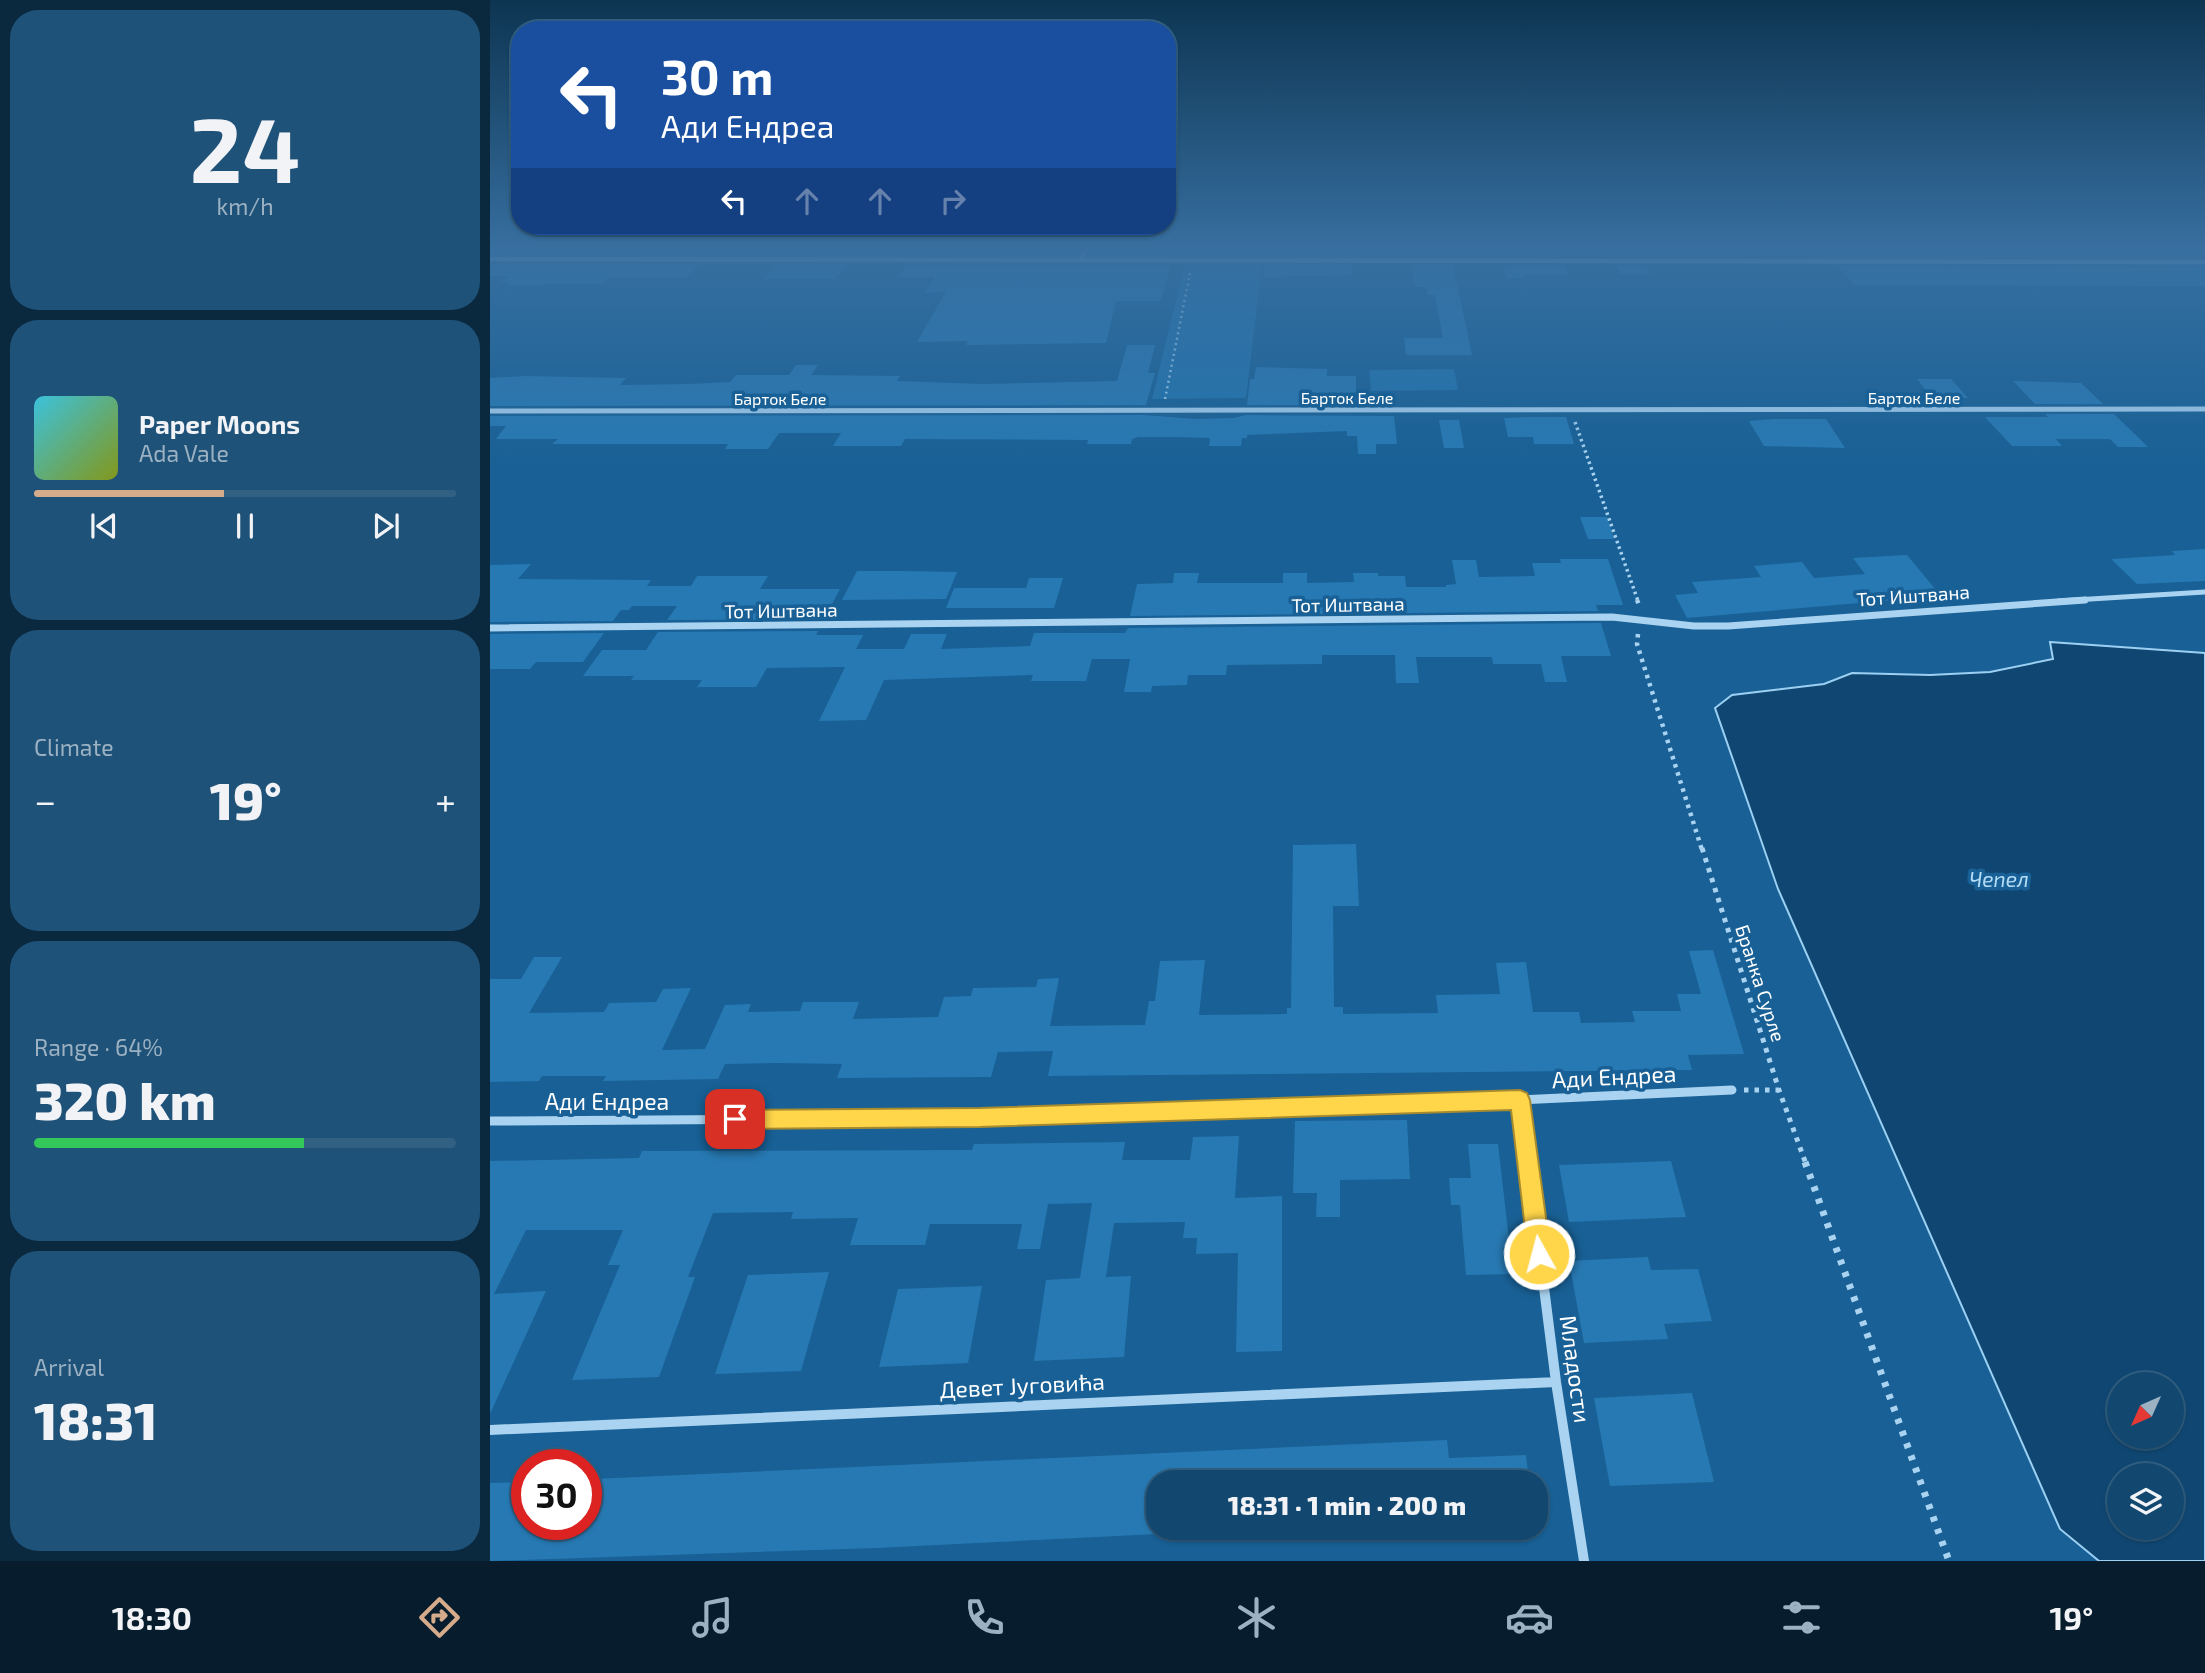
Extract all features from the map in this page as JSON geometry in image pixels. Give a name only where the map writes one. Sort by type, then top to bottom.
[{"type":"street","name":"Барток Беле","points":[[490,411],[2205,409]]},
{"type":"street","name":"Тот Иштвана","points":[[490,628],[1599,617],[1728,626],[1889,612],[2205,592]]},
{"type":"street","name":"Ади Ендреа","points":[[490,1121],[980,1118],[1520,1100],[1732,1090]]},
{"type":"street","name":"Младости","points":[[1520,1100],[1556,1382],[1584,1561]]},
{"type":"street","name":"Девет Југовића","points":[[490,1430],[1556,1382]]},
{"type":"path","points":[[1163,410],[1180,323]]},
{"type":"path","name":"Бранка Сурле","points":[[1570,409],[1642,612],[1636,644],[1779,1090],[1949,1561]]},
{"type":"path","points":[[1732,1090],[1779,1090]]},
{"type":"shaded area","points":[[1170,323],[1255,323],[1246,398],[1152,399]]},
{"type":"shaded area","points":[[1454,369],[1458,390],[1371,391],[1369,370]]},
{"type":"water","name":"Чепел","points":[[2050,642],[2205,653],[2205,1561],[2099,1561],[2060,1529],[1778,889],[1715,708],[1732,695],[1824,684],[1852,673],[1930,675],[1990,672],[2053,659]]},
{"type":"building","points":[[928,323],[1111,323],[1106,343],[966,345],[968,341],[917,342]]},
{"type":"building","points":[[1440,323],[1465,323],[1472,355],[1406,355],[1404,338],[1443,338]]},
{"type":"building","points":[[1127,345],[1155,345],[1148,373],[1155,373],[1146,405],[490,406],[490,378],[626,378],[620,385],[689,384],[730,382],[736,375],[789,375],[796,365],[818,365],[811,375],[900,376],[897,381],[983,384],[1117,381]]},
{"type":"building","points":[[1256,367],[1327,369],[1327,376],[1356,376],[1356,405],[1247,405],[1250,379],[1254,379]]},
{"type":"building","points":[[1917,379],[1951,379],[1968,398],[1932,398]]},
{"type":"building","points":[[2013,381],[2081,383],[2103,404],[2035,404]]},
{"type":"building","points":[[2045,414],[2114,414],[2148,447],[2118,447],[2110,439],[2056,439],[2062,446],[2012,446],[1985,417],[2048,417]]},
{"type":"building","points":[[1144,415],[1196,419],[1246,415],[1394,416],[1397,444],[1376,444],[1376,454],[1358,454],[1357,436],[1347,436],[1347,431],[1247,435],[1247,438],[1242,438],[1241,446],[1209,446],[1210,438],[1138,437],[1132,439],[1131,444],[1087,444],[1088,440],[905,439],[901,446],[833,446],[841,433],[779,433],[768,449],[725,449],[728,444],[552,444],[558,439],[496,439],[506,426],[490,426],[490,416]]},
{"type":"building","points":[[1566,417],[1574,444],[1534,444],[1533,437],[1508,437],[1504,418]]},
{"type":"building","points":[[1826,419],[1845,448],[1764,446],[1749,421]]},
{"type":"building","points":[[1439,420],[1459,420],[1464,448],[1444,448]]},
{"type":"building","points":[[1580,517],[1607,517],[1614,539],[1588,539]]},
{"type":"building","points":[[2205,549],[2205,581],[2137,584],[2111,559],[2175,555],[2172,551]]},
{"type":"building","points":[[1907,555],[1941,596],[1687,618],[1675,595],[1698,593],[1692,582],[1761,577],[1754,566],[1802,562],[1814,578],[1865,574],[1853,558]]},
{"type":"building","points":[[1560,559],[1608,559],[1623,605],[1596,605],[1598,611],[1130,616],[1137,584],[1173,583],[1174,573],[1199,573],[1197,583],[1283,583],[1283,573],[1307,573],[1307,583],[1354,582],[1353,573],[1378,573],[1378,576],[1405,576],[1406,587],[1446,587],[1456,584],[1452,560],[1476,560],[1479,577],[1535,576],[1532,563],[1561,563]]},
{"type":"building","points":[[531,564],[518,579],[651,580],[647,586],[691,586],[697,576],[768,576],[760,589],[840,589],[824,619],[667,620],[677,606],[632,606],[629,610],[621,610],[613,621],[490,622],[490,565]]},
{"type":"building","points":[[857,571],[957,572],[946,599],[842,600]]},
{"type":"building","points":[[1029,578],[1063,578],[1054,608],[946,608],[954,588],[1026,588]]},
{"type":"building","points":[[1601,623],[1611,656],[1561,656],[1567,682],[1545,682],[1541,664],[1493,664],[1492,657],[1416,657],[1419,683],[1396,683],[1395,655],[1322,655],[1322,664],[1227,665],[1226,675],[1188,675],[1187,685],[1152,686],[1151,692],[1124,692],[1130,659],[1092,659],[1086,681],[1031,681],[1033,675],[884,680],[866,720],[819,721],[845,667],[767,668],[756,687],[697,687],[702,680],[631,680],[634,676],[583,676],[602,650],[646,650],[658,632],[818,631],[816,635],[863,635],[856,649],[904,649],[911,634],[947,634],[941,649],[1030,646],[1034,633],[1125,633],[1128,628]]},
{"type":"building","points":[[604,633],[583,662],[536,662],[530,669],[490,669],[490,634]]},
{"type":"building","points":[[1356,844],[1359,906],[1333,906],[1334,1007],[1343,1007],[1343,1014],[1438,1013],[1436,995],[1500,994],[1496,963],[1526,962],[1533,1012],[1579,1012],[1581,1023],[1635,1022],[1632,1011],[1681,1011],[1677,994],[1701,994],[1689,951],[1713,950],[1744,1054],[1688,1055],[1692,1070],[1048,1076],[1053,1051],[998,1052],[991,1077],[837,1078],[842,1064],[780,1063],[725,1064],[718,1079],[603,1081],[606,1076],[542,1076],[539,1081],[490,1082],[490,979],[521,979],[534,957],[562,957],[529,1013],[604,1012],[609,1003],[656,1002],[663,989],[691,988],[662,1050],[705,1049],[725,1005],[751,1004],[748,1012],[800,1011],[803,1002],[859,1002],[853,1019],[938,1017],[944,997],[971,996],[973,988],[1036,987],[1038,979],[1059,978],[1050,1026],[1145,1025],[1149,1001],[1155,1001],[1160,961],[1205,960],[1199,1015],[1287,1014],[1287,1008],[1291,1008],[1293,845]]},
{"type":"building","points":[[1407,1120],[1410,1179],[1340,1180],[1340,1217],[1316,1217],[1317,1193],[1293,1193],[1295,1121]]},
{"type":"building","points":[[1239,1136],[1235,1198],[1282,1196],[1282,1351],[1236,1352],[1238,1253],[1196,1254],[1197,1238],[1183,1238],[1185,1222],[1114,1223],[1106,1277],[1131,1276],[1124,1357],[1034,1361],[1046,1280],[1080,1278],[1092,1203],[1048,1204],[1040,1249],[1017,1249],[1022,1224],[930,1224],[925,1245],[850,1245],[858,1218],[791,1219],[793,1212],[713,1213],[688,1277],[695,1277],[659,1377],[572,1380],[620,1265],[608,1265],[623,1230],[526,1230],[494,1294],[546,1291],[490,1414],[490,1161],[639,1158],[642,1151],[972,1150],[974,1144],[1125,1142],[1122,1160],[1190,1160],[1193,1137]]},
{"type":"building","points":[[1468,1144],[1498,1144],[1513,1274],[1466,1275],[1460,1205],[1451,1205],[1449,1178],[1471,1178]]},
{"type":"building","points":[[1671,1161],[1686,1217],[1569,1222],[1559,1165]]},
{"type":"building","points":[[1648,1257],[1651,1270],[1698,1269],[1712,1321],[1664,1324],[1668,1339],[1584,1343],[1569,1261]]},
{"type":"building","points":[[829,1272],[801,1371],[715,1374],[748,1275]]},
{"type":"building","points":[[982,1286],[968,1363],[879,1367],[898,1289]]},
{"type":"building","points":[[1692,1393],[1714,1482],[1610,1486],[1594,1398]]},
{"type":"building","points":[[1447,1440],[1449,1458],[1526,1455],[1528,1470],[1146,1470],[1146,1535],[877,1548],[490,1561],[490,1483],[511,1482],[511,1540],[602,1540],[602,1479]]},
{"type":"route","points":[[735,1119],[980,1118],[1520,1100],[1539,1254]]}]
